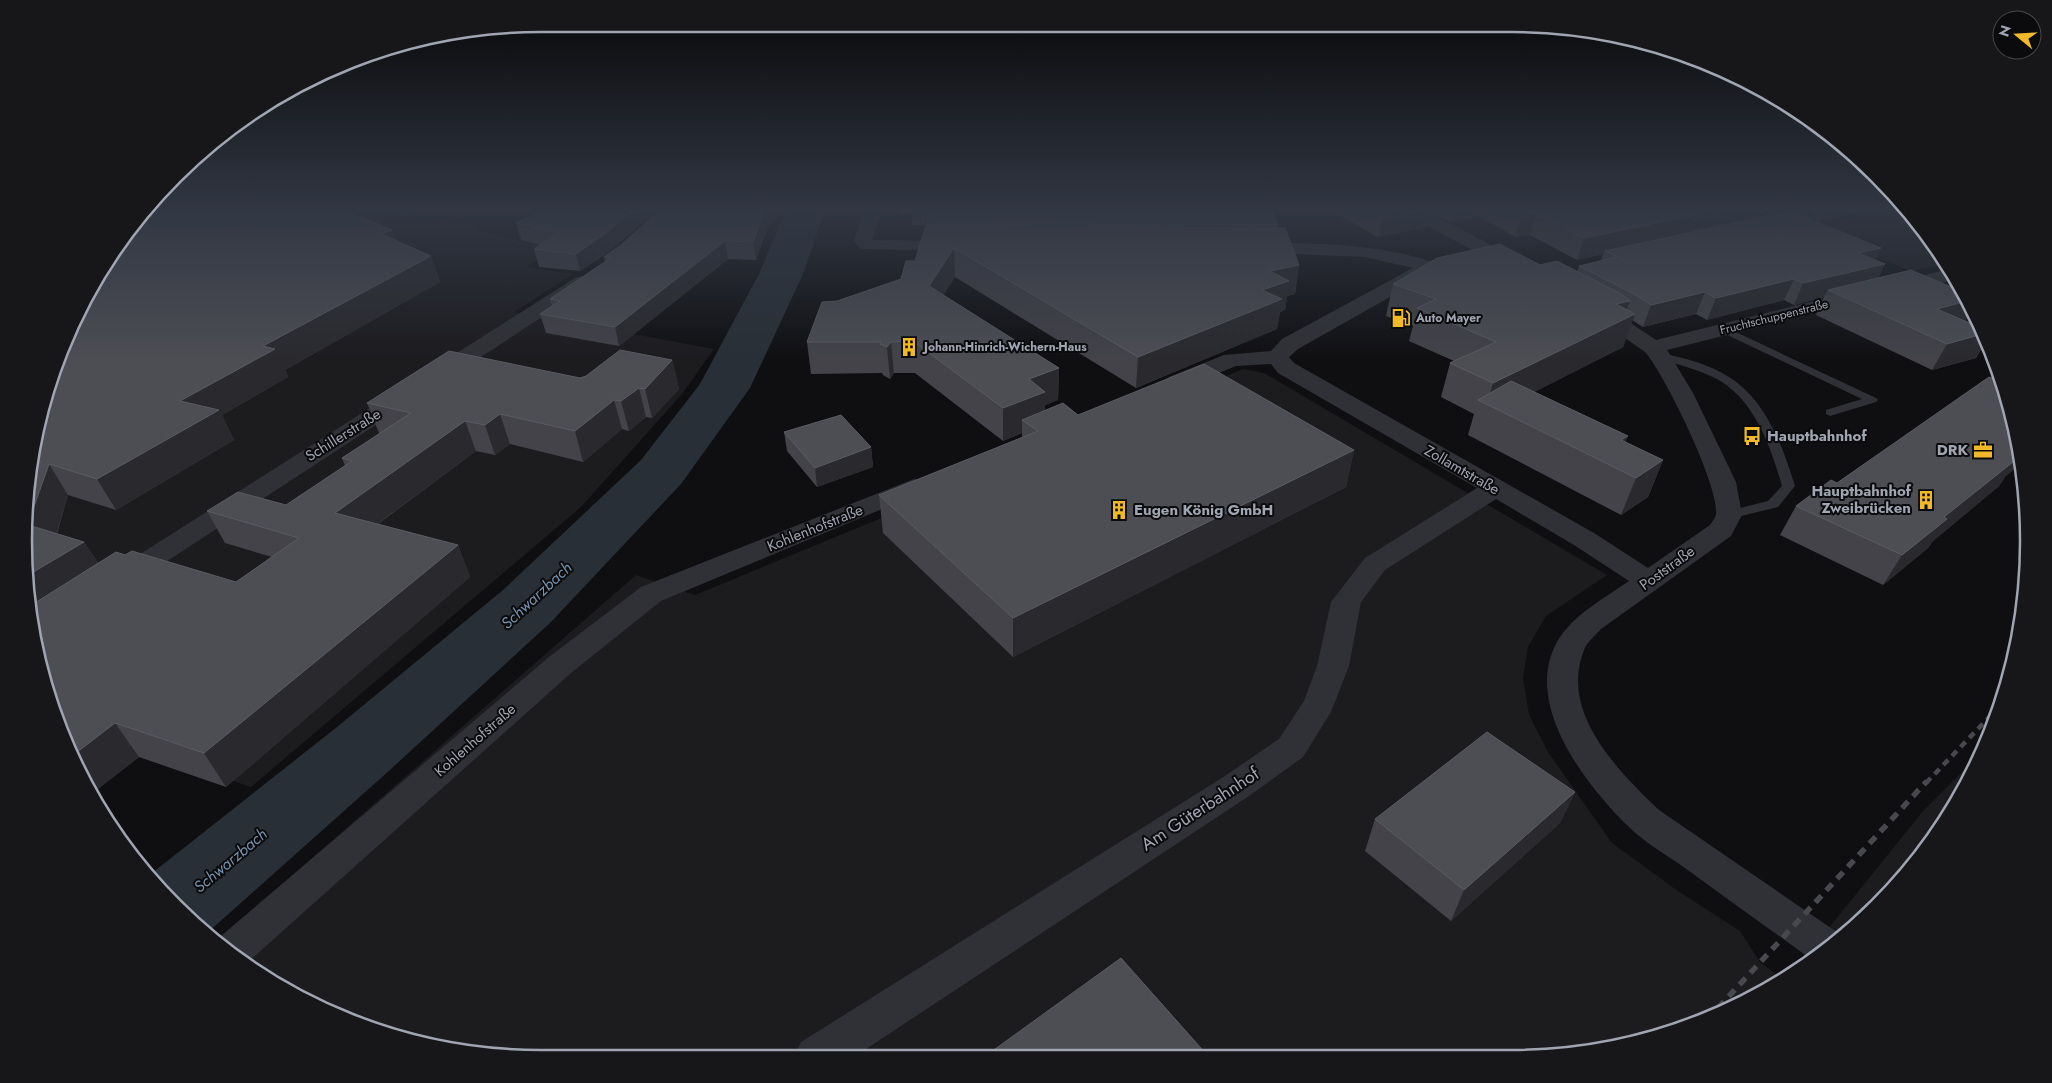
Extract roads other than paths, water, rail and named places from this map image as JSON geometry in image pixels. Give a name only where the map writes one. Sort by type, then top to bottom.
[{"type":"street","points":[[1434,261],[1444,262]]},
{"type":"street","points":[[1158,389],[1232,360],[1277,357],[1290,344],[1449,261]]},
{"type":"street","points":[[1505,261],[1535,277]]},
{"type":"street","name":"Schillerstraße","points":[[100,592],[549,304],[601,268]]},
{"type":"street","name":"Fruchtschuppenstraße","points":[[1657,351],[1725,330],[1944,276]]},
{"type":"street","points":[[1582,302],[1618,321],[1657,351],[1682,393],[1723,482],[1729,515]]},
{"type":"street","name":"Zollamtstraße","points":[[1277,357],[1286,368],[1584,540],[1649,581]]},
{"type":"street","name":"Kohlenhofstraße","points":[[236,948],[560,665],[651,594],[937,478]]},
{"type":"street","name":"Am Güterbahnhof","points":[[827,1050],[1236,786],[1291,748],[1319,704],[1333,666],[1346,602],[1361,580],[1375,564],[1494,489]]},
{"type":"street","name":"Poststraße","points":[[1729,515],[1721,530],[1590,622],[1569,650],[1563,687],[1572,724],[1597,766],[1624,799],[1646,820],[1821,944]]},
{"type":"lane","points":[[1725,330],[1872,400],[1830,412]]},
{"type":"lane","points":[[1657,351],[1703,369],[1733,385],[1759,416],[1780,457],[1790,486],[1773,504],[1729,515]]},
{"type":"waterway","name":"Schwarzbach","points":[[182,901],[364,748],[527,606],[661,472],[724,388],[786,261]]},
{"type":"railway","points":[[1926,783],[1987,720]]},
{"type":"railway","points":[[1721,1005],[1927,781]]},
{"type":"place","name":"Auto Mayer","points":[[1401,318]]},
{"type":"place","name":"Johann-Hinrich-Wichern-Haus","points":[[909,347]]},
{"type":"place","name":"Hauptbahnhof","points":[[1752,436]]},
{"type":"place","name":"DRK","points":[[1983,450]]},
{"type":"place","name":"Hauptbahnhof Zweibrücken","points":[[1926,500]]},
{"type":"place","name":"Eugen König GmbH","points":[[1119,510]]}]
